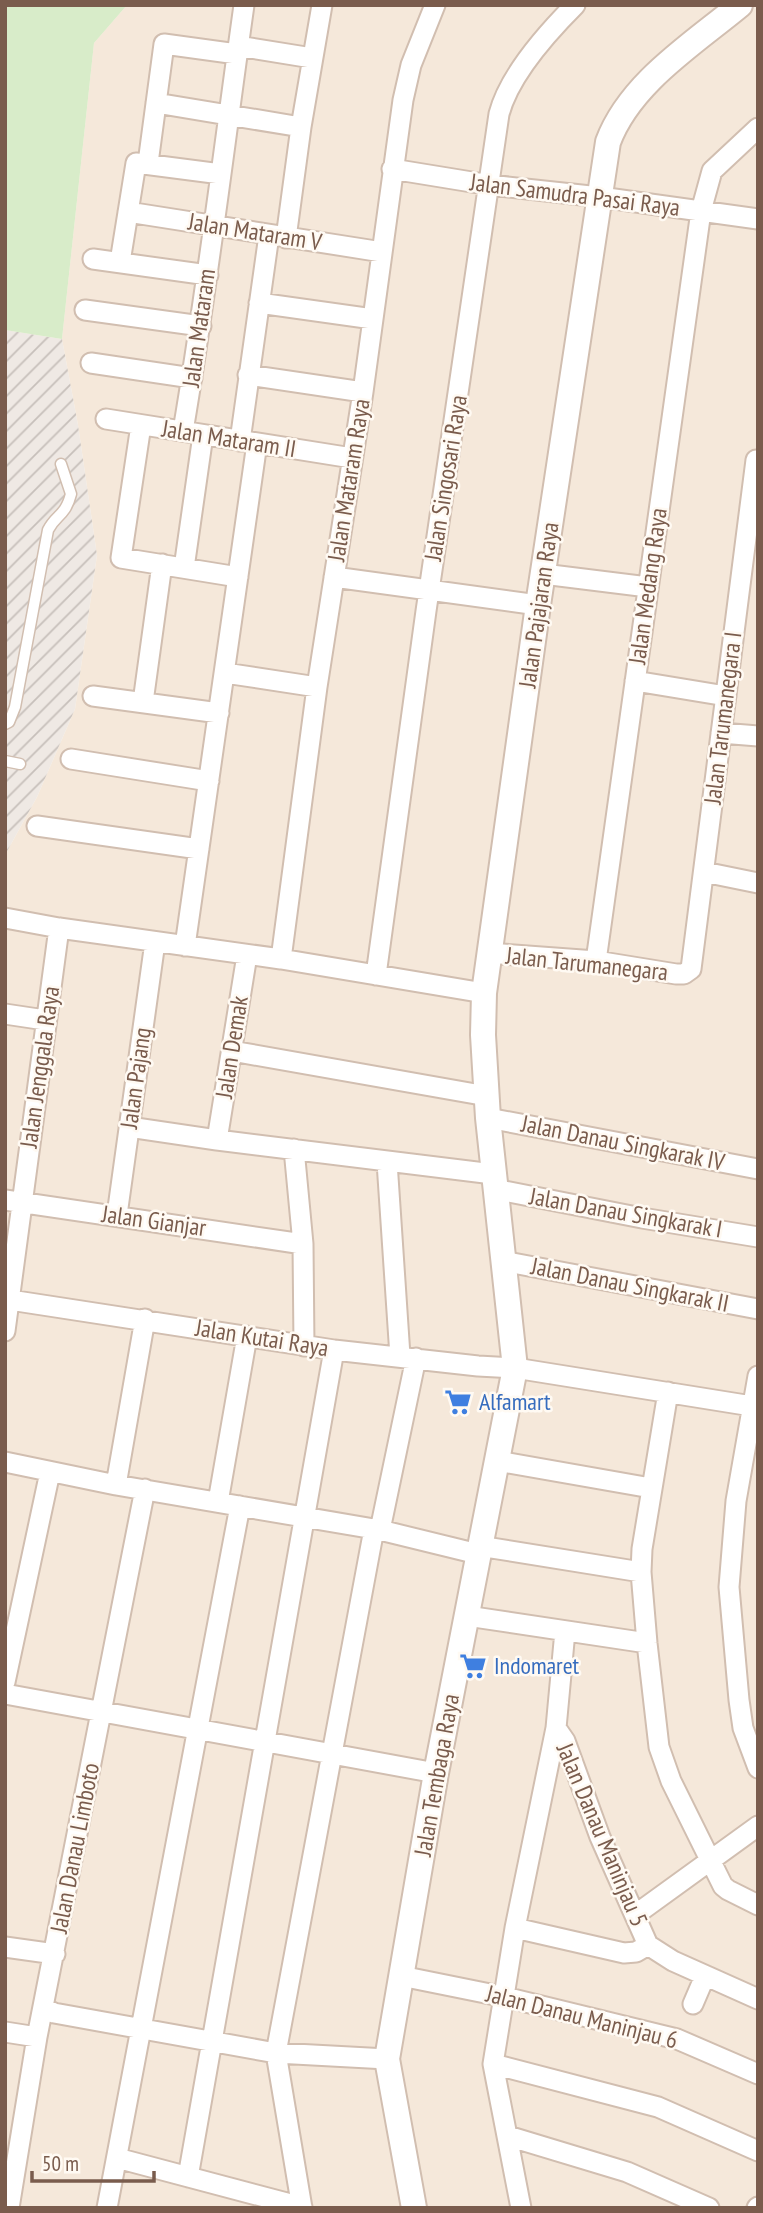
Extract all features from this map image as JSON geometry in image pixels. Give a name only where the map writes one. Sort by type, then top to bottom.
[{"type":"street","name":"Jalan Mataram","points":[[184,568],[193,433],[192,378],[243,5]]},
{"type":"street","points":[[186,946],[238,577],[248,442],[248,375],[259,303],[277,237],[301,127],[322,5]]},
{"type":"street","name":"Jalan Mataram Raya","points":[[282,959],[317,687],[363,392],[392,169],[407,78],[436,5]]},
{"type":"street","name":"Jalan Singosari Raya","points":[[376,975],[429,589],[499,114],[503,100],[529,60],[575,5]]},
{"type":"street","name":"Jalan Pajajaran Raya","points":[[502,1261],[487,1107],[483,1035],[484,993],[538,605],[608,142],[622,113],[648,82],[740,5]]},
{"type":"street","points":[[148,163],[165,43],[312,58]]},
{"type":"street","points":[[156,103],[301,127]]},
{"type":"street","name":"Jalan Medang Raya","points":[[596,961],[701,211],[712,172],[758,128]]},
{"type":"street","points":[[120,262],[136,163],[221,174]]},
{"type":"street","name":"Jalan Samudra Pasai Raya","points":[[392,169],[490,185],[758,219]]},
{"type":"street","name":"Jalan Mataram V","points":[[128,212],[382,252]]},
{"type":"street","points":[[93,259],[208,275]]},
{"type":"street","points":[[259,303],[373,319]]},
{"type":"street","points":[[85,310],[201,326]]},
{"type":"street","points":[[91,363],[192,378]]},
{"type":"street","points":[[248,375],[363,392]]},
{"type":"street","name":"Jalan Mataram II","points":[[106,419],[352,458]]},
{"type":"street","points":[[141,425],[121,558],[238,577]]},
{"type":"street","name":"Jalan Tarumanegara I","points":[[686,973],[692,965],[756,460]]},
{"type":"street","points":[[143,702],[162,564]]},
{"type":"street","points":[[543,574],[648,587]]},
{"type":"street","points":[[334,577],[538,605]]},
{"type":"street","points":[[225,673],[317,687]]},
{"type":"street","points":[[635,681],[726,696]]},
{"type":"street","points":[[93,695],[219,713]]},
{"type":"street","points":[[721,733],[758,736]]},
{"type":"street","points":[[71,759],[209,781]]},
{"type":"street","points":[[37,826],[199,849]]},
{"type":"street","points":[[704,872],[758,883]]},
{"type":"street","points":[[5,918],[282,959],[484,993]]},
{"type":"street","name":"Jalan Jenggala Raya","points":[[5,1331],[10,1300],[14,1202],[59,928]]},
{"type":"street","name":"Jalan Pajang","points":[[117,1215],[155,942]]},
{"type":"street","name":"Jalan Tarumanegara","points":[[488,953],[596,961],[676,974],[686,973]]},
{"type":"street","name":"Jalan Demak","points":[[217,1140],[247,955]]},
{"type":"street","points":[[5,1014],[46,1020]]},
{"type":"street","name":"Jalan Danau Singkarak IV","points":[[232,1051],[758,1169]]},
{"type":"street","name":"Jalan Danau Singkarak I","points":[[129,1127],[387,1162],[493,1181],[642,1218],[758,1237]]},
{"type":"street","points":[[294,1149],[303,1244],[304,1346]]},
{"type":"street","points":[[117,2158],[302,2208],[276,2053],[408,1357],[387,1162]]},
{"type":"street","name":"Jalan Gianjar","points":[[14,1202],[303,1244]]},
{"type":"street","name":"Jalan Danau Singkarak II","points":[[502,1261],[758,1309]]},
{"type":"street","name":"Jalan Tembaga Raya","points":[[414,2208],[387,2059],[436,1773],[515,1368],[502,1261]]},
{"type":"street","name":"Jalan Kutai Raya","points":[[10,1300],[304,1346],[515,1368],[755,1406]]},
{"type":"street","points":[[116,1485],[145,1319]]},
{"type":"street","points":[[218,1502],[247,1336]]},
{"type":"street","points":[[188,2177],[334,1350]]},
{"type":"street","points":[[758,1377],[755,1406],[736,1501],[729,1587],[743,1728],[758,1768]]},
{"type":"street","points":[[668,1392],[651,1488],[641,1572],[659,1747],[671,1781],[728,1890],[758,1905]]},
{"type":"street","points":[[497,1461],[651,1488]]},
{"type":"street","points":[[5,1462],[49,1480],[145,1489],[305,1516],[479,1550],[641,1572]]},
{"type":"street","points":[[5,1682],[49,1480]]},
{"type":"street","name":"Jalan Danau Limboto","points":[[9,2208],[37,2037],[145,1489]]},
{"type":"street","points":[[107,2208],[240,1506]]},
{"type":"street","points":[[467,1616],[647,1643]]},
{"type":"street","points":[[521,2208],[493,2064],[515,1928],[556,1728],[565,1631]]},
{"type":"street","points":[[5,1694],[436,1773]]},
{"type":"street","name":"Jalan Danau Maninjau 5","points":[[556,1728],[565,1741],[600,1837],[648,1945],[673,1961],[758,1999]]},
{"type":"street","points":[[635,1915],[758,1826]]},
{"type":"street","points":[[515,1928],[624,1953],[636,1952],[648,1945]]},
{"type":"street","points":[[5,1947],[55,1954]]},
{"type":"street","name":"Jalan Danau Maninjau 6","points":[[401,1976],[505,1997],[677,2039],[758,2074]]},
{"type":"street","points":[[694,2004],[705,1976]]},
{"type":"street","points":[[43,2008],[54,2013],[276,2053],[387,2059]]},
{"type":"street","points":[[5,2032],[37,2037]]},
{"type":"street","points":[[493,2064],[658,2107],[758,2151]]},
{"type":"street","points":[[508,2136],[627,2172],[709,2208]]},
{"type":"lane","points":[[5,724],[9,722],[15,707],[47,530],[64,514],[71,494],[61,464]]},
{"type":"lane","points":[[5,761],[20,764]]},
{"type":"shaded area","points":[[127,5],[758,5],[758,2208],[5,2208],[5,855],[37,797],[75,709],[97,555],[62,339],[94,43]]},
{"type":"shaded area","points":[[5,330],[62,339],[97,555],[75,709],[37,797],[5,855]]},
{"type":"green space","points":[[5,5],[127,5],[94,43],[62,339],[5,330]]},
{"type":"place","name":"Alfamart","points":[[458,1402]]},
{"type":"place","name":"Indomaret","points":[[473,1666]]}]
